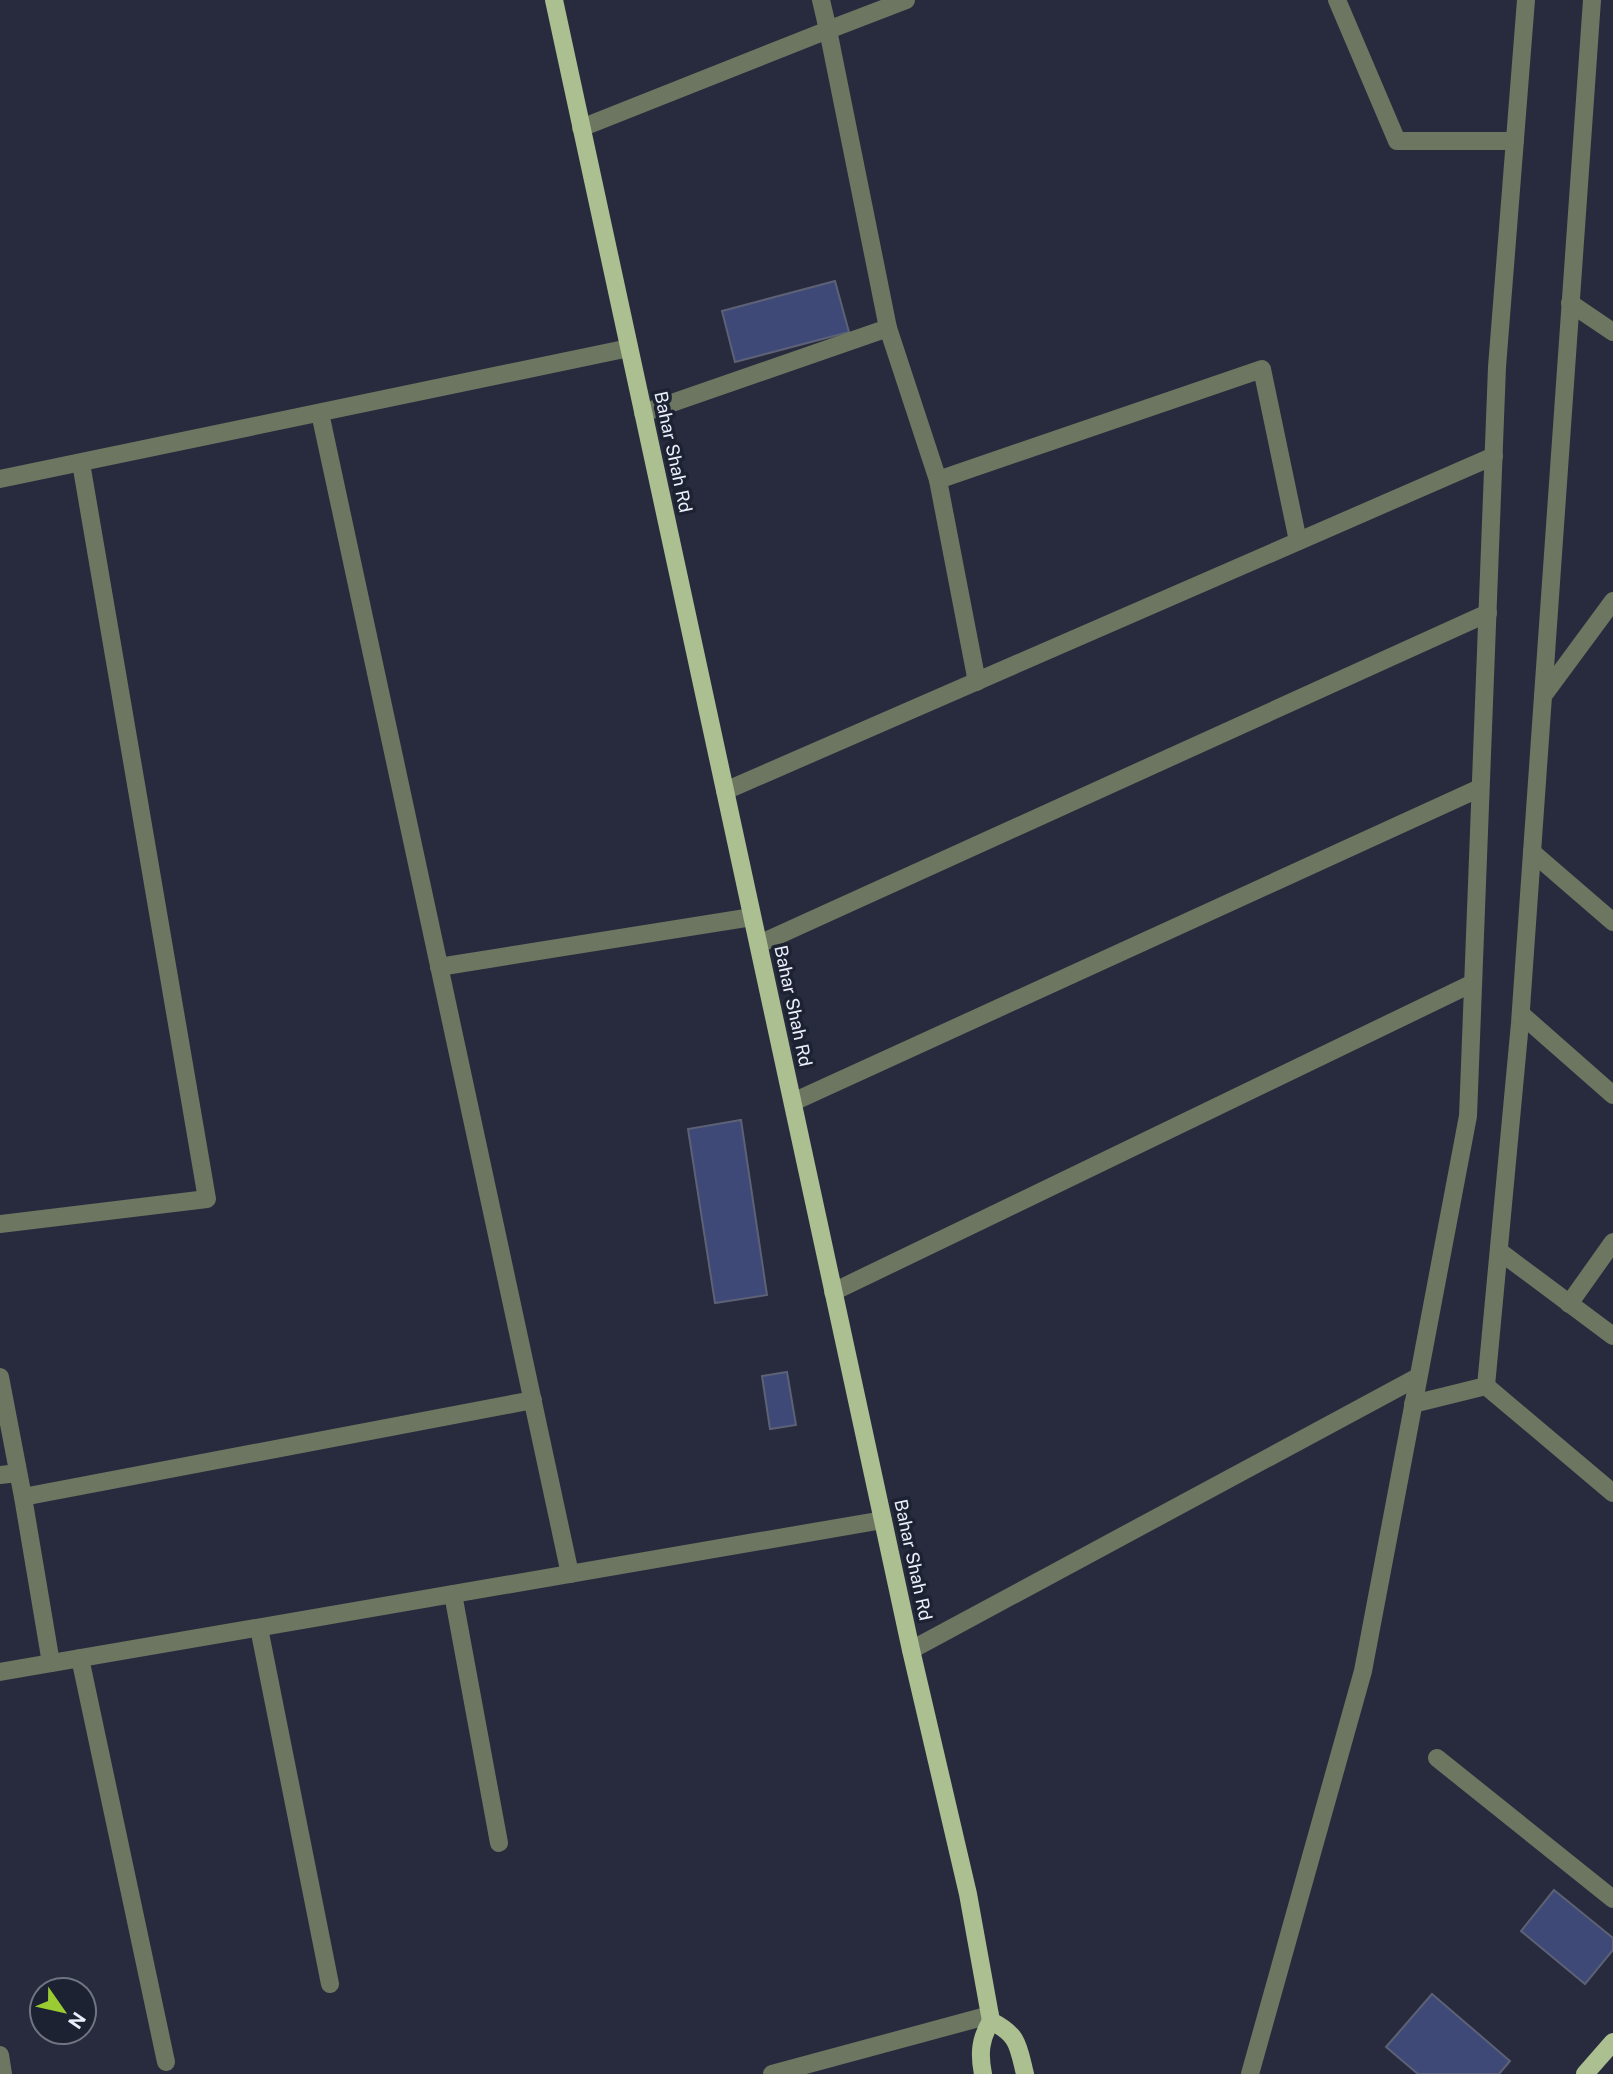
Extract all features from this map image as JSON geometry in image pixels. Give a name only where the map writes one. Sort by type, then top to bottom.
[{"type":"main road","name":"Bahar Shah Rd","points":[[554,0],[911,1650],[968,1894],[990,2018]]},
{"type":"main road","points":[[983,2074],[980,2060],[982,2035],[990,2018],[1011,2032],[1018,2042],[1025,2074]]},
{"type":"main road","points":[[1585,2074],[1613,2042]]},
{"type":"street","points":[[821,0],[888,328],[937,480],[977,682]]},
{"type":"street","points":[[581,128],[906,0]]},
{"type":"street","points":[[1337,0],[1397,141],[1515,141]]},
{"type":"street","points":[[1250,2074],[1363,1671],[1468,1116],[1497,368],[1526,0]]},
{"type":"street","points":[[1486,1386],[1521,1014],[1592,0]]},
{"type":"street","points":[[1570,303],[1613,332]]},
{"type":"street","points":[[643,413],[888,328]]},
{"type":"street","points":[[0,480],[629,348]]},
{"type":"street","points":[[937,480],[1262,369],[1298,541]]},
{"type":"street","points":[[320,413],[570,1574]]},
{"type":"street","points":[[725,791],[1494,456]]},
{"type":"street","points":[[0,1224],[207,1199],[81,463]]},
{"type":"street","points":[[1543,696],[1613,601]]},
{"type":"street","points":[[759,944],[1488,613]]},
{"type":"street","points":[[793,1102],[1480,788]]},
{"type":"street","points":[[1532,852],[1613,922]]},
{"type":"street","points":[[439,967],[752,917]]},
{"type":"street","points":[[834,1292],[1473,983]]},
{"type":"street","points":[[1521,1014],[1613,1095]]},
{"type":"street","points":[[1569,1304],[1613,1242]]},
{"type":"street","points":[[1499,1251],[1613,1336]]},
{"type":"street","points":[[0,1377],[51,1663]]},
{"type":"street","points":[[911,1650],[1418,1377]]},
{"type":"street","points":[[1412,1404],[1486,1386]]},
{"type":"street","points":[[1486,1386],[1613,1493]]},
{"type":"street","points":[[23,1497],[533,1400]]},
{"type":"street","points":[[0,1475],[18,1473]]},
{"type":"street","points":[[0,1672],[883,1520]]},
{"type":"street","points":[[453,1594],[499,1843]]},
{"type":"street","points":[[259,1628],[330,1984]]},
{"type":"street","points":[[80,1658],[166,2062]]},
{"type":"street","points":[[1437,1759],[1613,1899]]},
{"type":"street","points":[[772,2074],[990,2018]]},
{"type":"street","points":[[0,2055],[4,2074]]},
{"type":"building","points":[[835,281],[849,332],[735,362],[722,311]]},
{"type":"building","points":[[741,1120],[767,1295],[715,1303],[688,1129]]},
{"type":"building","points":[[787,1372],[796,1425],[770,1429],[762,1376]]},
{"type":"building","points":[[1554,1890],[1613,1938],[1613,1950],[1585,1984],[1521,1931]]},
{"type":"building","points":[[1432,1994],[1510,2061],[1499,2074],[1418,2074],[1386,2047]]}]
